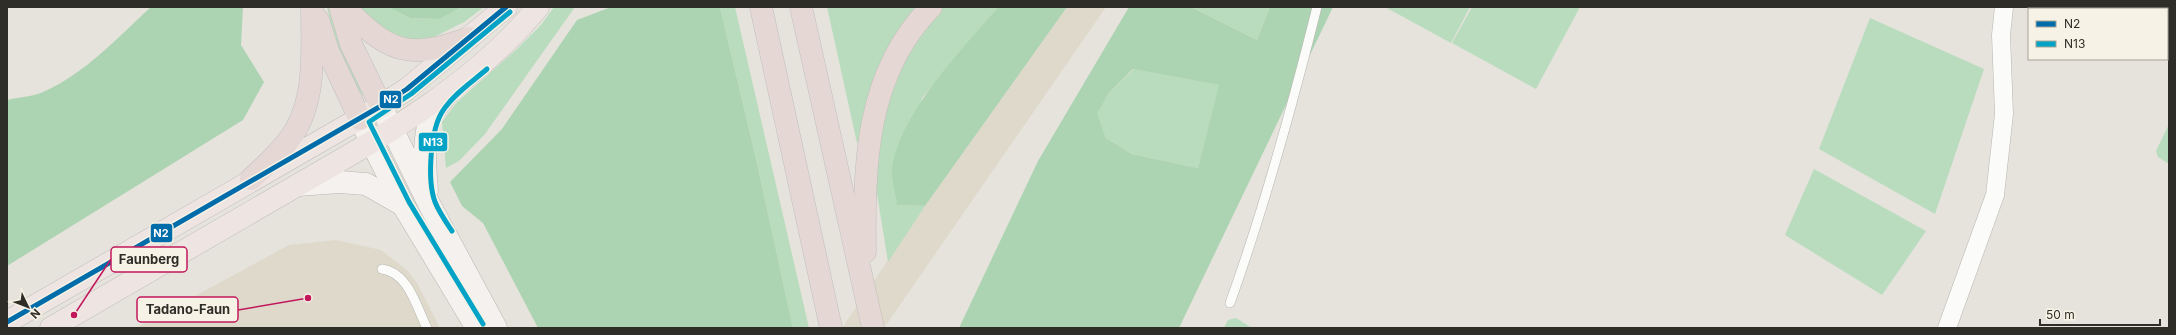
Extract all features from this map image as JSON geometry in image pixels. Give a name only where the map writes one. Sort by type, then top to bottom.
[{"type":"highway","points":[[313,7],[328,51],[360,119]]},
{"type":"highway","points":[[251,179],[292,137],[302,118],[309,89],[313,7]]},
{"type":"highway","points":[[340,7],[351,44],[381,106]]},
{"type":"highway","points":[[344,7],[368,31],[383,42],[400,48],[416,50],[443,48],[469,38]]},
{"type":"highway","points":[[761,7],[831,328]]},
{"type":"highway","points":[[801,7],[873,328]]},
{"type":"highway","points":[[865,293],[866,183],[871,126],[881,89],[896,54],[911,31],[931,7]]},
{"type":"main road","points":[[7,322],[251,179],[381,106],[406,89],[506,7]]},
{"type":"main road","points":[[51,328],[392,129],[451,89],[506,43],[538,7]]},
{"type":"main road","points":[[428,202],[425,166],[428,126],[433,113],[451,89]]},
{"type":"main road","points":[[381,106],[428,202],[496,328]]},
{"type":"main road","points":[[360,119],[403,205],[477,328]]},
{"type":"main road","points":[[298,185],[339,182],[366,184],[403,205]]},
{"type":"street","points":[[1947,328],[1996,196],[2004,114],[2001,35],[2004,7]]},
{"type":"lane","points":[[1230,303],[1256,230],[1299,79],[1317,7]]},
{"type":"lane","points":[[382,269],[392,270],[404,279],[427,328]]},
{"type":"shaded area","points":[[1067,7],[1106,7],[884,328],[842,328],[925,206]]},
{"type":"shaded area","points":[[336,240],[381,250],[408,271],[417,283],[440,328],[136,328],[289,245]]},
{"type":"green space","points":[[151,7],[243,7],[241,45],[264,82],[243,120],[7,266],[7,100],[39,94],[73,75],[113,43]]},
{"type":"green space","points":[[327,7],[332,7],[365,98],[352,79],[347,68],[333,30]]},
{"type":"green space","points":[[360,7],[388,7],[410,18],[440,19],[462,7],[484,7],[464,22],[434,37],[414,40],[387,33]]},
{"type":"green space","points":[[388,7],[462,7],[440,19],[410,18]]},
{"type":"green space","points":[[554,7],[575,7],[485,134],[459,161],[446,168],[442,122],[457,102],[516,50],[541,25]]},
{"type":"green space","points":[[611,7],[720,7],[757,163],[793,328],[538,328],[483,223],[462,206],[450,182],[502,129],[577,20]]},
{"type":"green space","points":[[720,7],[735,7],[809,328],[793,328],[757,163]]},
{"type":"green space","points":[[827,7],[921,7],[862,140],[857,143]]},
{"type":"green space","points":[[941,7],[998,7],[922,98],[897,205],[925,206],[888,262],[873,169],[890,79]]},
{"type":"green space","points":[[998,7],[1067,7],[925,206],[897,205],[892,178],[892,169],[897,147],[907,126],[934,83]]},
{"type":"green space","points":[[1129,7],[1191,7],[1257,40],[1270,7],[1333,7],[1179,328],[959,328],[1038,161]],"holes":[[[1133,69],[1219,85],[1198,168],[1132,154],[1106,138],[1097,114],[1108,94]]]},
{"type":"green space","points":[[1191,7],[1270,7],[1257,40]]},
{"type":"green space","points":[[1385,7],[1470,7],[1451,43]]},
{"type":"green space","points":[[1472,7],[1580,7],[1536,89],[1452,43]]},
{"type":"green space","points":[[1870,18],[1984,69],[1935,214],[1819,149]]},
{"type":"green space","points":[[1134,69],[1220,85],[1198,168],[1132,154],[1106,138],[1096,114],[1108,94]]},
{"type":"green space","points":[[2169,124],[2169,164],[2158,157],[2156,151]]},
{"type":"green space","points":[[1814,169],[1926,231],[1882,295],[1785,235]]},
{"type":"green space","points":[[1236,318],[1252,328],[1224,328],[1228,320]]},
{"type":"transit line","name":"N2","points":[[7,322],[381,106],[407,89],[506,7]]},
{"type":"transit line","name":"N13","points":[[483,324],[409,202],[369,122],[411,94],[510,12]]},
{"type":"transit line","name":"N13","points":[[452,231],[435,202],[431,181],[431,154],[433,141],[439,118],[448,103],[487,69]]},
{"type":"place","name":"Tadano-Faun","points":[[308,298]]},
{"type":"place","name":"Faunberg","points":[[74,315]]}]
